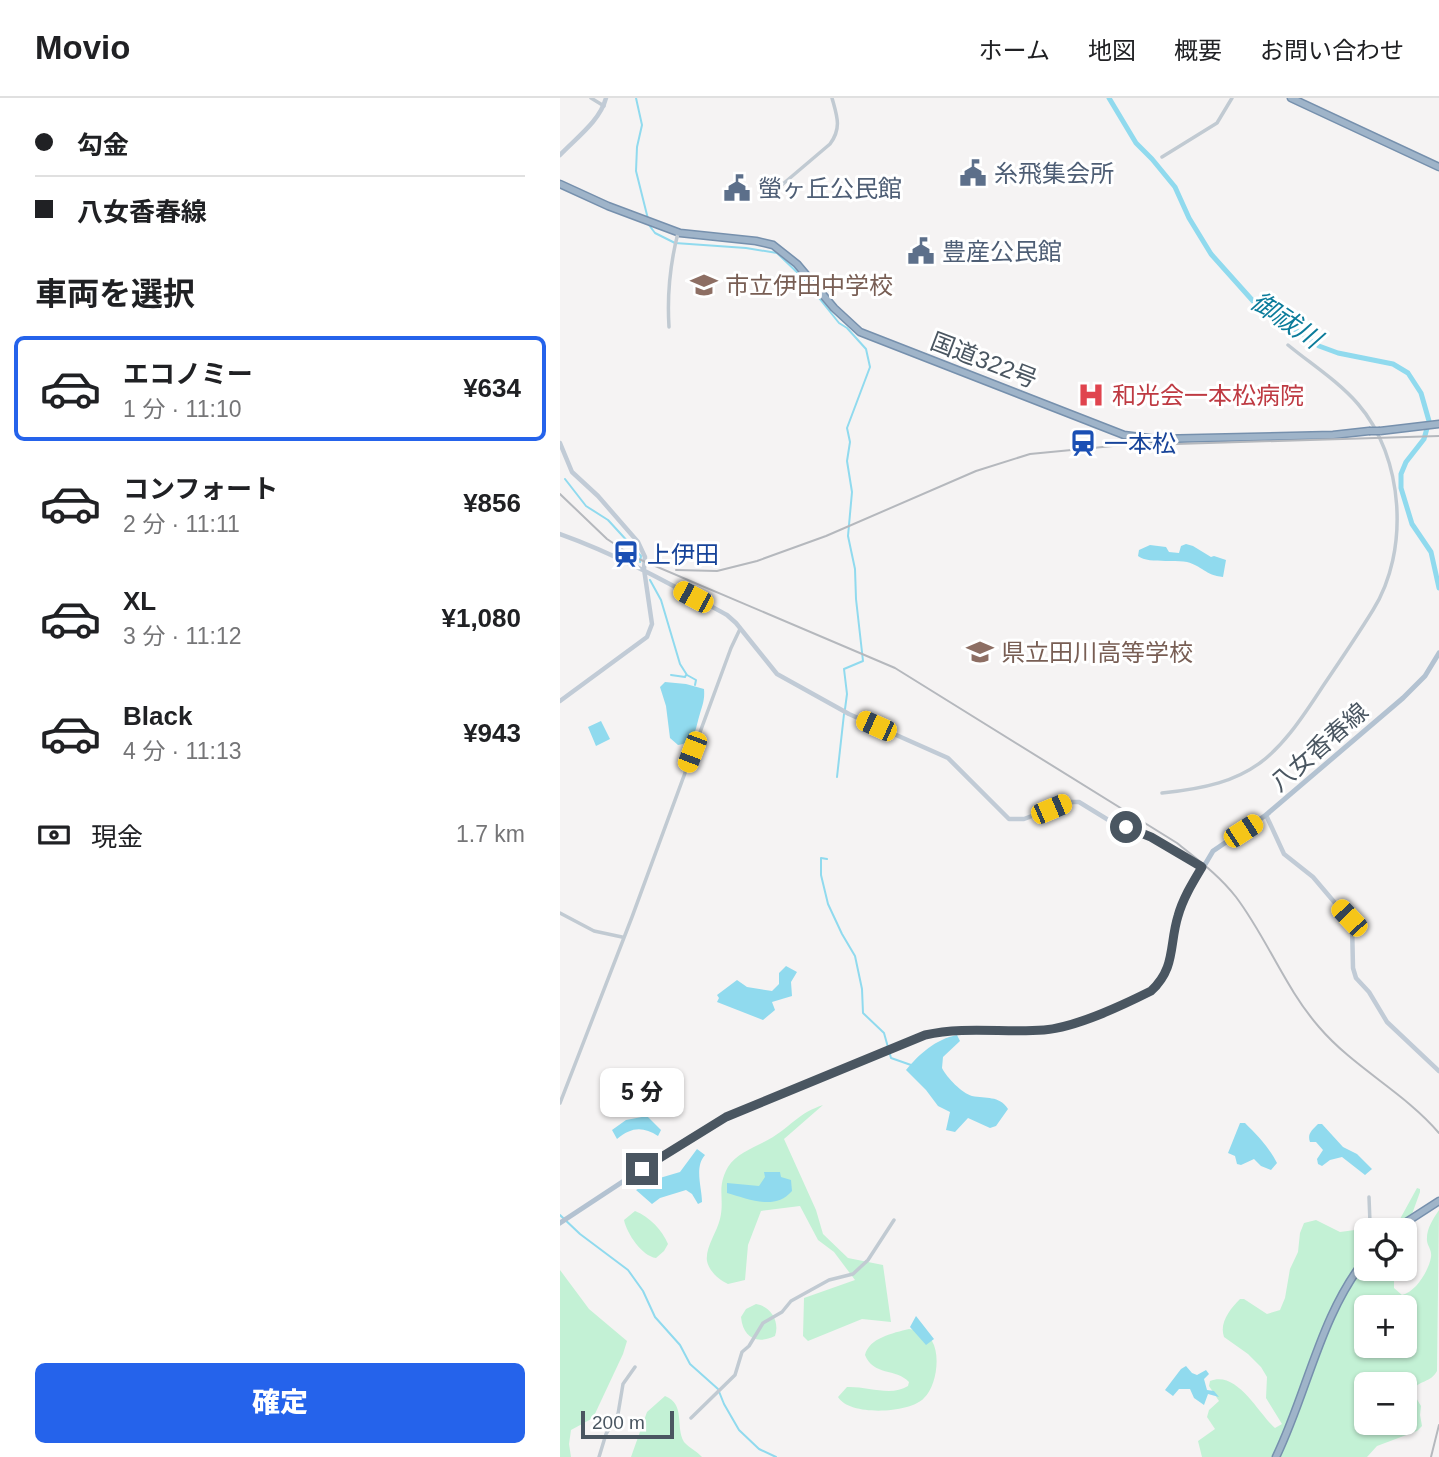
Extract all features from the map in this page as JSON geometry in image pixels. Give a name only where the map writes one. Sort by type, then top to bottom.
[{"type":"highway","points":[[1291,98],[1439,165]]},
{"type":"highway","points":[[1299,98],[1439,165]]},
{"type":"highway","name":"国道322号","points":[[560,184],[584,197],[678,233],[756,240],[773,245],[787,254],[834,309],[860,332],[1124,435],[1156,439],[1333,435],[1439,424]]},
{"type":"highway","points":[[1413,1218],[1439,1201]]},
{"type":"highway","points":[[1276,1457],[1289,1431],[1334,1309],[1354,1274]]},
{"type":"main road","points":[[560,155],[593,121],[604,106],[606,98]]},
{"type":"main road","points":[[560,443],[572,472],[598,496],[638,542],[645,557],[644,569],[652,624],[647,637],[560,701]]},
{"type":"main road","points":[[560,534],[602,549],[644,569],[727,615],[777,674],[837,708],[948,758],[1009,818],[1024,819],[1069,802],[1079,802],[1110,821],[1151,837],[1202,867]]},
{"type":"main road","name":"八女香春線","points":[[560,1223],[688,1138],[726,1117],[910,1041],[948,1030],[1059,1028],[1151,991],[1167,971],[1178,914],[1186,894],[1216,848],[1266,815],[1412,690],[1425,676],[1439,653]]},
{"type":"main road","points":[[1266,815],[1284,854],[1313,877],[1352,923],[1353,968],[1357,981],[1369,992],[1387,1023],[1439,1071]]},
{"type":"street","points":[[591,98],[604,106]]},
{"type":"street","points":[[777,189],[830,144],[839,124],[832,98]]},
{"type":"street","points":[[1161,157],[1217,123],[1232,98]]},
{"type":"street","points":[[669,327],[668,290],[678,233]]},
{"type":"street","points":[[1162,793],[1227,781],[1256,766],[1282,745],[1305,715],[1373,610],[1383,594],[1390,574],[1396,544],[1397,515],[1389,465],[1374,427],[1349,394],[1288,345]]},
{"type":"street","points":[[560,1103],[740,629]]},
{"type":"street","points":[[560,913],[594,931],[623,937]]},
{"type":"street","points":[[1369,1197],[1370,1218]]},
{"type":"street","points":[[691,1418],[736,1375],[742,1352],[749,1346],[763,1323],[782,1312],[791,1301],[829,1280],[853,1274],[868,1260],[894,1220]]},
{"type":"street","points":[[599,1457],[606,1434],[618,1414],[623,1384],[635,1367]]},
{"type":"green space","points":[[823,1105],[784,1139],[816,1210],[823,1234],[848,1258],[883,1265],[891,1322],[862,1319],[808,1341],[803,1336],[804,1298],[855,1280],[834,1252],[818,1240],[800,1206],[761,1211],[748,1245],[745,1280],[728,1284],[715,1275],[707,1256],[720,1219],[722,1181],[728,1167],[743,1153],[773,1137],[802,1115]]},
{"type":"green space","points":[[1417,1188],[1420,1189],[1411,1218],[1401,1218]]},
{"type":"green space","points":[[1439,1210],[1437,1371],[1417,1386],[1417,1372],[1354,1372],[1354,1435],[1406,1435],[1377,1446],[1367,1457],[1202,1457],[1198,1441],[1215,1429],[1207,1417],[1209,1410],[1219,1401],[1209,1386],[1210,1381],[1220,1379],[1238,1387],[1275,1428],[1282,1424],[1266,1398],[1267,1377],[1261,1367],[1224,1337],[1223,1327],[1229,1312],[1240,1299],[1267,1314],[1280,1310],[1304,1223],[1316,1220],[1340,1232],[1354,1230],[1354,1281],[1394,1281],[1394,1288],[1402,1295],[1417,1285],[1428,1268],[1431,1255],[1427,1241],[1430,1224]]},
{"type":"green space","points":[[635,1211],[655,1224],[668,1244],[656,1258],[641,1249],[628,1232],[624,1220]]},
{"type":"green space","points":[[560,1270],[589,1309],[627,1341],[593,1418],[571,1430],[571,1457],[560,1457]]},
{"type":"green space","points":[[756,1304],[766,1308],[773,1316],[775,1336],[756,1339],[744,1330],[741,1317],[746,1309]]},
{"type":"green space","points":[[909,1329],[928,1336],[935,1347],[937,1363],[934,1379],[924,1398],[907,1407],[881,1411],[855,1408],[838,1397],[847,1387],[894,1391],[908,1386],[909,1382],[904,1378],[873,1366],[865,1355],[876,1340]]},
{"type":"green space","points":[[665,1396],[676,1404],[684,1442],[702,1457],[631,1457],[647,1412]]},
{"type":"green space","points":[[1417,1399],[1421,1406],[1422,1426],[1417,1431]]},
{"type":"water","points":[[1186,544],[1211,557],[1226,560],[1223,577],[1187,562],[1148,560],[1138,556],[1139,550],[1150,545],[1166,547],[1169,552],[1179,553],[1181,546]]},
{"type":"water","points":[[665,682],[704,689],[695,731],[691,739],[684,744],[678,745],[670,738],[666,706],[660,687]]},
{"type":"water","points":[[601,721],[610,739],[596,746],[588,727]]},
{"type":"water","points":[[786,966],[797,972],[791,982],[792,996],[772,1002],[775,1010],[763,1020],[717,1002],[717,995],[737,980],[747,987],[772,991],[779,984],[779,973]]},
{"type":"water","points":[[957,1035],[960,1041],[943,1057],[942,1068],[955,1085],[968,1094],[1001,1101],[1008,1109],[996,1126],[990,1128],[968,1118],[955,1132],[946,1130],[950,1112],[938,1106],[906,1070],[928,1048]]},
{"type":"water","points":[[647,1116],[661,1130],[658,1136],[637,1129],[617,1139],[612,1130],[626,1120]]},
{"type":"water","points":[[1240,1123],[1245,1123],[1270,1152],[1277,1163],[1271,1170],[1254,1159],[1237,1164],[1235,1156],[1228,1153]]},
{"type":"water","points":[[1318,1124],[1322,1124],[1343,1147],[1357,1154],[1372,1169],[1365,1175],[1342,1157],[1330,1160],[1322,1166],[1318,1164],[1317,1159],[1323,1150],[1316,1142],[1310,1142],[1309,1137]]},
{"type":"water","points":[[697,1149],[705,1155],[699,1171],[702,1202],[698,1204],[686,1190],[660,1198],[652,1204],[636,1190],[653,1180],[680,1172]]},
{"type":"water","points":[[764,1172],[780,1172],[781,1177],[791,1180],[792,1191],[778,1201],[770,1202],[727,1193],[727,1183],[759,1186],[765,1177]]},
{"type":"water","points":[[916,1316],[934,1339],[926,1345],[910,1327]]},
{"type":"water","points":[[1186,1366],[1197,1375],[1206,1370],[1209,1374],[1204,1379],[1207,1390],[1214,1391],[1219,1397],[1208,1394],[1204,1405],[1194,1398],[1190,1389],[1179,1389],[1173,1396],[1165,1390]]},
{"type":"waterway","points":[[636,98],[642,125],[637,147],[636,171],[648,219]]},
{"type":"waterway","name":"御祓川","points":[[1109,98],[1136,143],[1175,187],[1189,218],[1211,254],[1253,301],[1275,320],[1283,321],[1319,346],[1338,353],[1393,364],[1408,373],[1421,393],[1429,421],[1424,439],[1406,462],[1401,474],[1401,488],[1412,524],[1431,552],[1439,588]]},
{"type":"waterway","points":[[649,225],[655,233],[675,243],[777,253],[803,278],[839,323],[866,349],[870,367],[847,428],[850,442],[847,461],[852,492],[848,536],[855,569],[863,661],[844,669],[847,694],[845,709]]},
{"type":"waterway","points":[[565,479],[586,506],[608,520],[641,556],[640,562]]},
{"type":"waterway","points":[[650,580],[661,600],[680,664],[687,675],[696,680],[695,685]]},
{"type":"waterway","points":[[671,675],[686,675]]},
{"type":"waterway","points":[[837,777],[844,714]]},
{"type":"waterway","points":[[827,859],[821,858],[821,875],[828,904],[855,956],[862,989],[863,1013],[884,1033],[891,1058],[911,1065]]},
{"type":"waterway","points":[[560,1215],[580,1234],[628,1270],[643,1291],[655,1317],[680,1345],[690,1364],[718,1389],[739,1430],[759,1449],[776,1457]]},
{"type":"railway","points":[[676,570],[717,571],[757,561],[826,536],[976,471],[1030,454],[1113,446],[1439,436]]},
{"type":"railway","points":[[560,494],[607,539],[634,557],[895,668],[1177,843],[1236,897],[1296,996],[1319,1027],[1439,1133]]},
{"type":"railway","points":[[1431,1457],[1439,1425]]},
{"type":"place","name":"糸飛集会所","points":[[973,173]]},
{"type":"place","name":"螢ヶ丘公民館","points":[[737,188]]},
{"type":"place","name":"豊産公民館","points":[[921,251]]},
{"type":"place","name":"市立伊田中学校","points":[[704,285]]},
{"type":"place","name":"和光会一本松病院","points":[[1091,395]]},
{"type":"place","name":"一本松","points":[[1083,443]]},
{"type":"place","name":"上伊田","points":[[626,554]]},
{"type":"place","name":"県立田川高等学校","points":[[980,652]]},
{"type":"route","points":[[642,1169],[688,1138],[726,1117],[925,1035],[959,1029],[1059,1028],[1151,991],[1167,971],[1178,914],[1202,867],[1151,837],[1126,827]]}]
